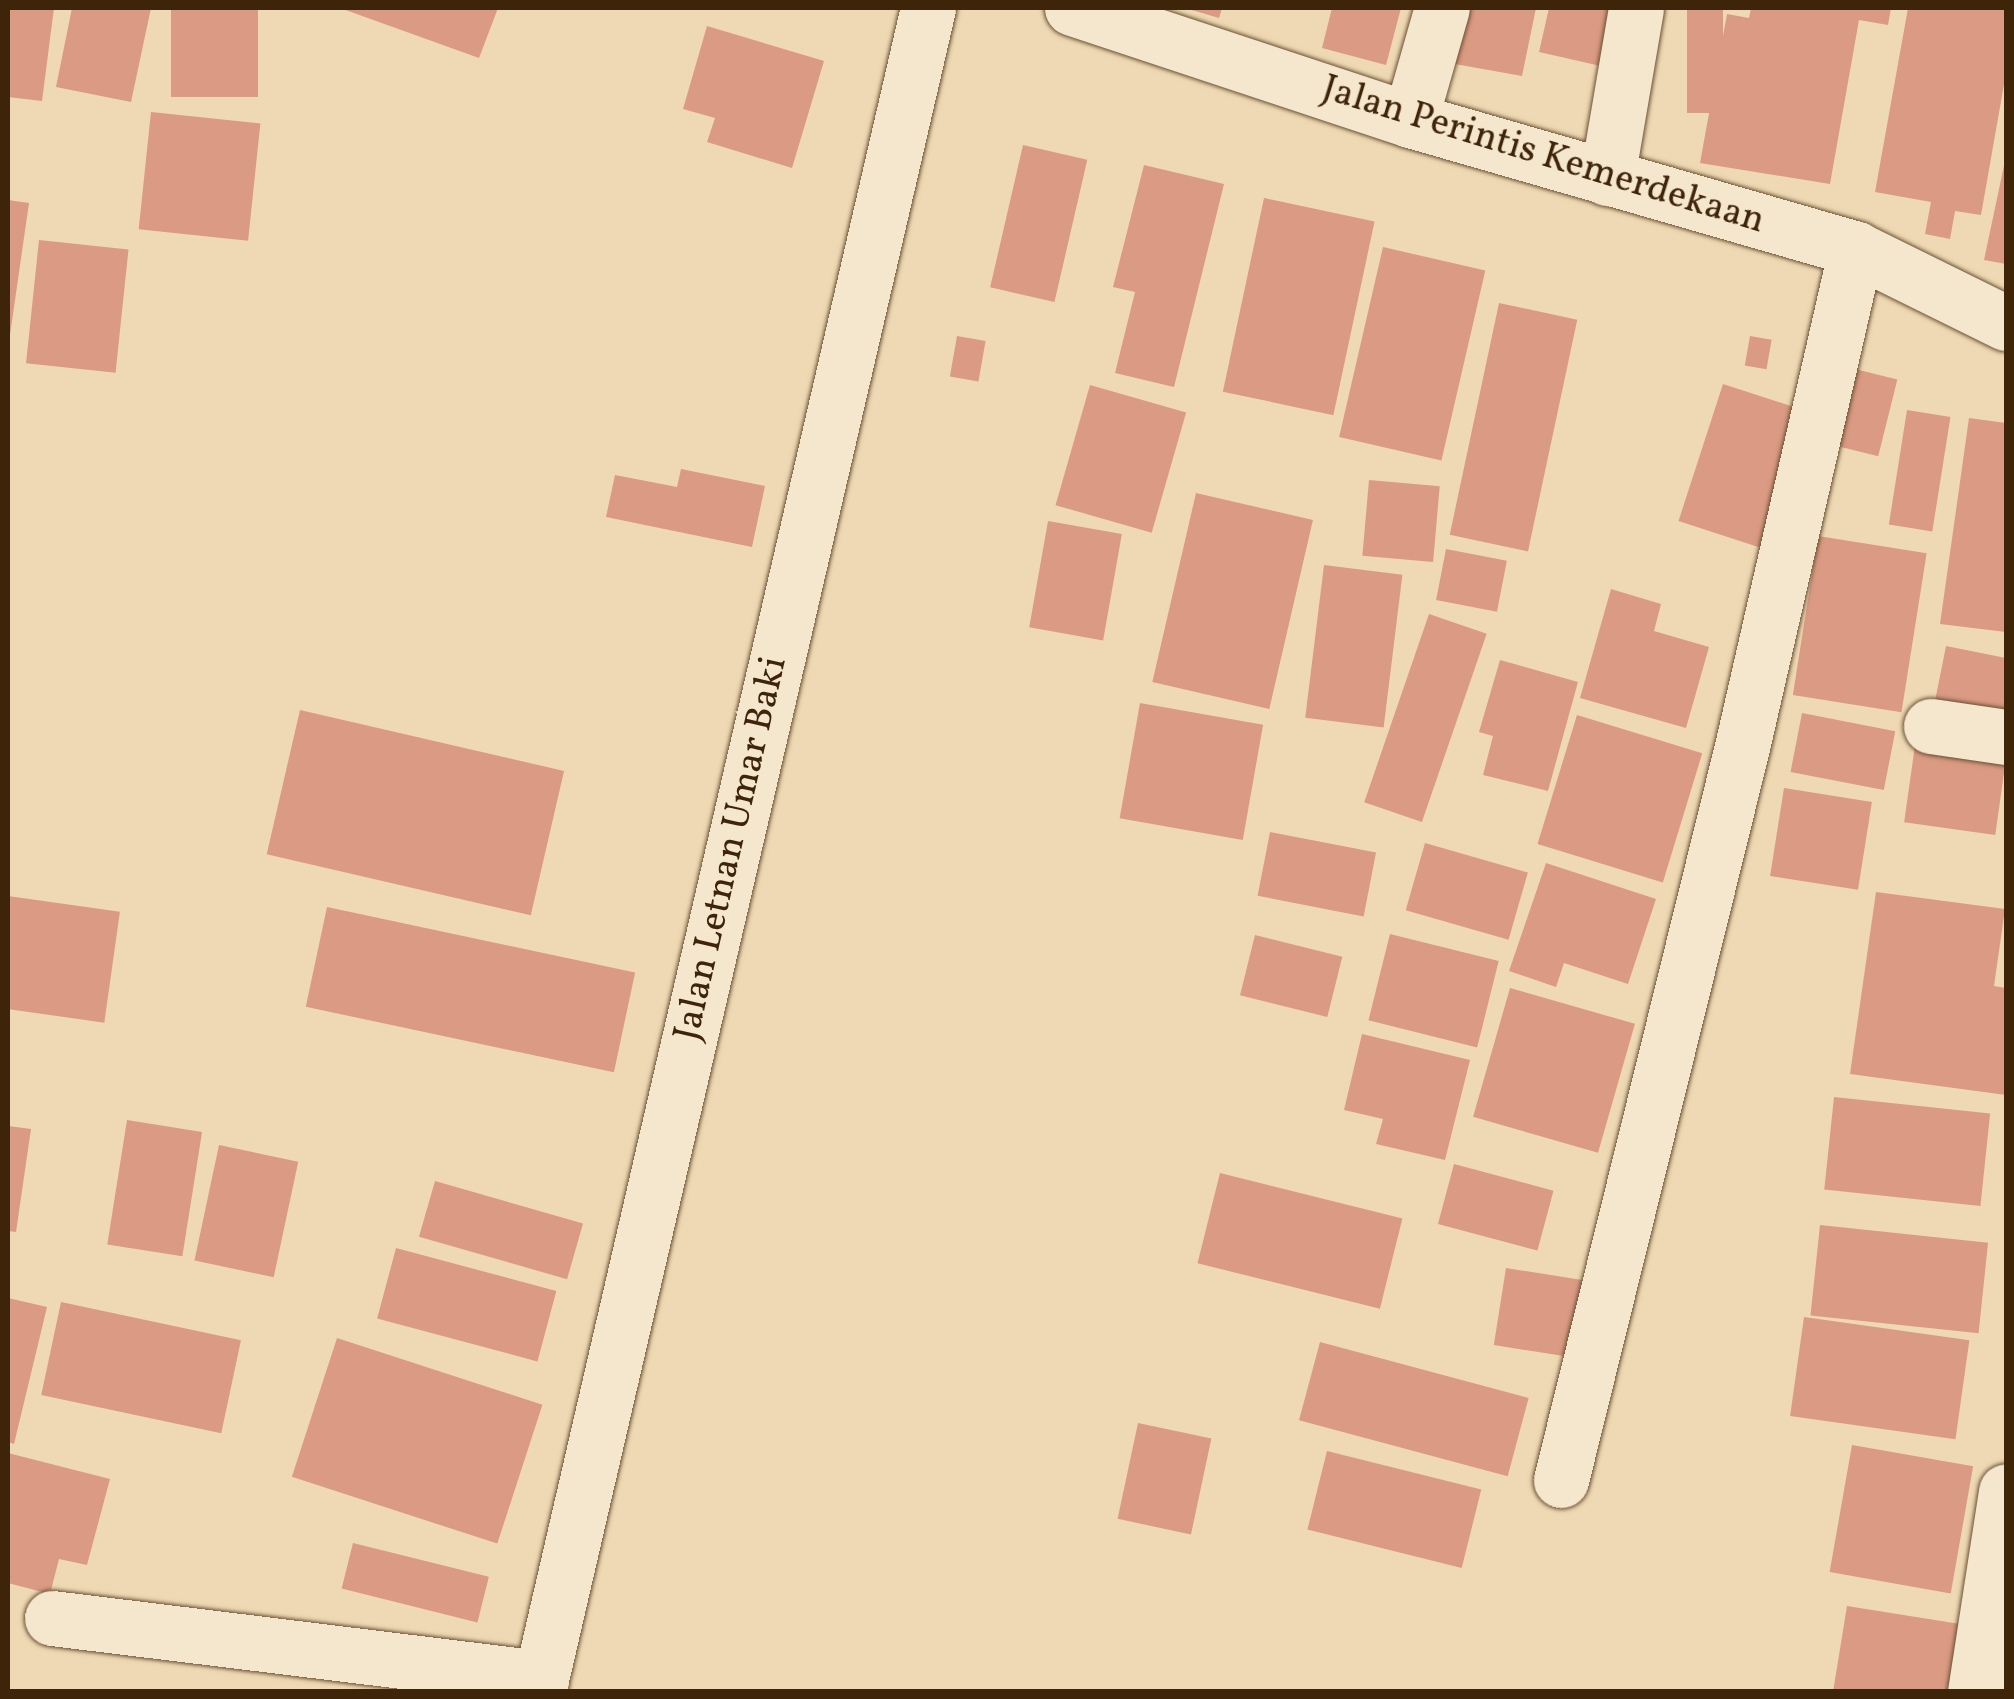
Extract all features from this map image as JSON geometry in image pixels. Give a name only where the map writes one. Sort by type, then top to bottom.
[{"type":"street","name":"Jalan Letnan Umar Baki","points":[[540,1685],[928,8]]},
{"type":"street","name":"Jalan Perintis Kemerdekaan","points":[[1072,8],[1410,120],[1856,249],[2006,323]]},
{"type":"street","points":[[1410,120],[1442,8]]},
{"type":"street","points":[[1607,178],[1636,8]]},
{"type":"street","points":[[1560,1480],[1742,747],[1856,249]]},
{"type":"street","points":[[1931,726],[2006,737]]},
{"type":"street","points":[[1975,1692],[2006,1491]]},
{"type":"street","points":[[52,1618],[540,1685]]},
{"type":"building","points":[[8,8],[54,8],[42,101],[8,97]]},
{"type":"building","points":[[72,8],[151,8],[131,102],[56,87]]},
{"type":"building","points":[[171,8],[258,8],[258,97],[171,97]]},
{"type":"building","points":[[340,8],[498,8],[479,58]]},
{"type":"building","points":[[1185,8],[1222,8],[1219,18]]},
{"type":"building","points":[[1332,8],[1401,8],[1386,65],[1322,48]]},
{"type":"building","points":[[1466,8],[1536,8],[1522,76],[1455,64]]},
{"type":"building","points":[[1549,8],[1628,8],[1614,69],[1539,52]]},
{"type":"building","points":[[1687,8],[1723,8],[1723,113],[1687,113]]},
{"type":"building","points":[[1751,8],[1891,8],[1888,25],[1859,20],[1830,184],[1700,163],[1727,14],[1749,18]]},
{"type":"building","points":[[1908,8],[2006,8],[2006,73],[1981,215],[1955,211],[1950,239],[1925,234],[1931,202],[1875,192]]},
{"type":"building","points":[[707,26],[824,61],[792,168],[707,142],[715,118],[683,109]]},
{"type":"building","points":[[151,112],[260,123],[248,241],[139,229]]},
{"type":"building","points":[[1023,145],[1087,160],[1054,302],[990,287]]},
{"type":"building","points":[[2006,156],[2006,264],[1984,260]]},
{"type":"building","points":[[1144,165],[1224,184],[1174,387],[1115,373],[1135,292],[1113,287]]},
{"type":"building","points":[[1264,198],[1375,221],[1333,415],[1223,392]]},
{"type":"building","points":[[8,200],[29,203],[10,335],[8,335]]},
{"type":"building","points":[[39,240],[129,249],[116,373],[26,363]]},
{"type":"building","points":[[1383,247],[1485,271],[1441,461],[1339,437]]},
{"type":"building","points":[[1499,303],[1577,320],[1528,551],[1450,535]]},
{"type":"building","points":[[957,336],[986,341],[978,381],[950,376]]},
{"type":"building","points":[[1750,336],[1772,340],[1766,369],[1745,366]]},
{"type":"building","points":[[1843,366],[1897,380],[1878,456],[1824,443]]},
{"type":"building","points":[[1723,384],[1810,412],[1766,549],[1679,521]]},
{"type":"building","points":[[1090,385],[1186,413],[1152,533],[1056,505]]},
{"type":"building","points":[[1907,410],[1950,417],[1932,531],[1889,525]]},
{"type":"building","points":[[1969,418],[2006,423],[2006,632],[1940,624]]},
{"type":"building","points":[[681,469],[765,486],[752,547],[606,517],[615,475],[677,487]]},
{"type":"building","points":[[1369,480],[1440,486],[1433,562],[1362,556]]},
{"type":"building","points":[[1196,493],[1313,520],[1269,709],[1152,682]]},
{"type":"building","points":[[1048,521],[1122,534],[1103,640],[1029,627]]},
{"type":"building","points":[[1818,536],[1927,553],[1901,712],[1793,695]]},
{"type":"building","points":[[1446,549],[1507,561],[1497,612],[1436,600]]},
{"type":"building","points":[[1324,565],[1402,575],[1384,727],[1305,718]]},
{"type":"building","points":[[1611,589],[1661,604],[1654,631],[1709,647],[1686,728],[1580,698]]},
{"type":"building","points":[[1429,614],[1487,634],[1422,822],[1364,802]]},
{"type":"building","points":[[1946,646],[2006,658],[2006,716],[1935,701]]},
{"type":"building","points":[[1500,660],[1578,682],[1548,791],[1483,775],[1493,736],[1479,732]]},
{"type":"building","points":[[1140,703],[1263,725],[1243,840],[1120,818]]},
{"type":"building","points":[[300,710],[564,771],[531,915],[267,854]]},
{"type":"building","points":[[1802,713],[1895,731],[1884,790],[1791,772]]},
{"type":"building","points":[[1577,715],[1702,753],[1663,882],[1538,844]]},
{"type":"building","points":[[1915,745],[2006,758],[1995,835],[1904,822]]},
{"type":"building","points":[[1784,788],[1872,802],[1858,890],[1770,876]]},
{"type":"building","points":[[1270,832],[1376,853],[1364,916],[1258,896]]},
{"type":"building","points":[[1425,843],[1528,872],[1509,940],[1406,910]]},
{"type":"building","points":[[1546,863],[1656,899],[1628,984],[1564,963],[1556,987],[1509,971]]},
{"type":"building","points":[[1876,892],[2005,909],[1994,986],[2006,988],[2006,1095],[1850,1074]]},
{"type":"building","points":[[8,896],[120,912],[104,1023],[8,1009]]},
{"type":"building","points":[[327,907],[635,972],[614,1072],[306,1007]]},
{"type":"building","points":[[1390,934],[1499,961],[1477,1047],[1368,1020]]},
{"type":"building","points":[[1255,935],[1342,957],[1327,1017],[1240,995]]},
{"type":"building","points":[[1510,988],[1635,1024],[1598,1153],[1473,1117]]},
{"type":"building","points":[[1362,1034],[1470,1060],[1445,1160],[1376,1144],[1383,1119],[1344,1110]]},
{"type":"building","points":[[1834,1097],[1990,1113],[1980,1206],[1824,1189]]},
{"type":"building","points":[[127,1120],[202,1132],[182,1256],[107,1244]]},
{"type":"building","points":[[8,1126],[31,1129],[16,1232],[8,1231]]},
{"type":"building","points":[[219,1145],[298,1162],[274,1277],[194,1260]]},
{"type":"building","points":[[1454,1164],[1553,1191],[1537,1251],[1438,1224]]},
{"type":"building","points":[[1220,1173],[1402,1218],[1380,1309],[1198,1263]]},
{"type":"building","points":[[435,1181],[583,1223],[567,1279],[419,1237]]},
{"type":"building","points":[[1820,1225],[1988,1243],[1979,1333],[1810,1316]]},
{"type":"building","points":[[396,1248],[556,1291],[537,1361],[377,1319]]},
{"type":"building","points":[[1506,1268],[1590,1281],[1578,1358],[1494,1345]]},
{"type":"building","points":[[8,1298],[47,1307],[14,1444],[8,1442]]},
{"type":"building","points":[[61,1302],[241,1340],[221,1433],[41,1395]]},
{"type":"building","points":[[1804,1317],[1969,1340],[1955,1439],[1790,1416]]},
{"type":"building","points":[[337,1338],[542,1405],[497,1544],[292,1477]]},
{"type":"building","points":[[1320,1342],[1529,1398],[1508,1476],[1299,1420]]},
{"type":"building","points":[[1138,1423],[1211,1439],[1191,1534],[1118,1519]]},
{"type":"building","points":[[1852,1445],[1973,1466],[1951,1593],[1830,1572]]},
{"type":"building","points":[[1327,1451],[1481,1489],[1462,1568],[1307,1530]]},
{"type":"building","points":[[8,1453],[110,1479],[87,1565],[59,1559],[50,1594],[8,1583]]},
{"type":"building","points":[[353,1543],[489,1577],[477,1622],[342,1589]]},
{"type":"building","points":[[1847,1606],[1960,1624],[1949,1692],[1833,1692]]}]
